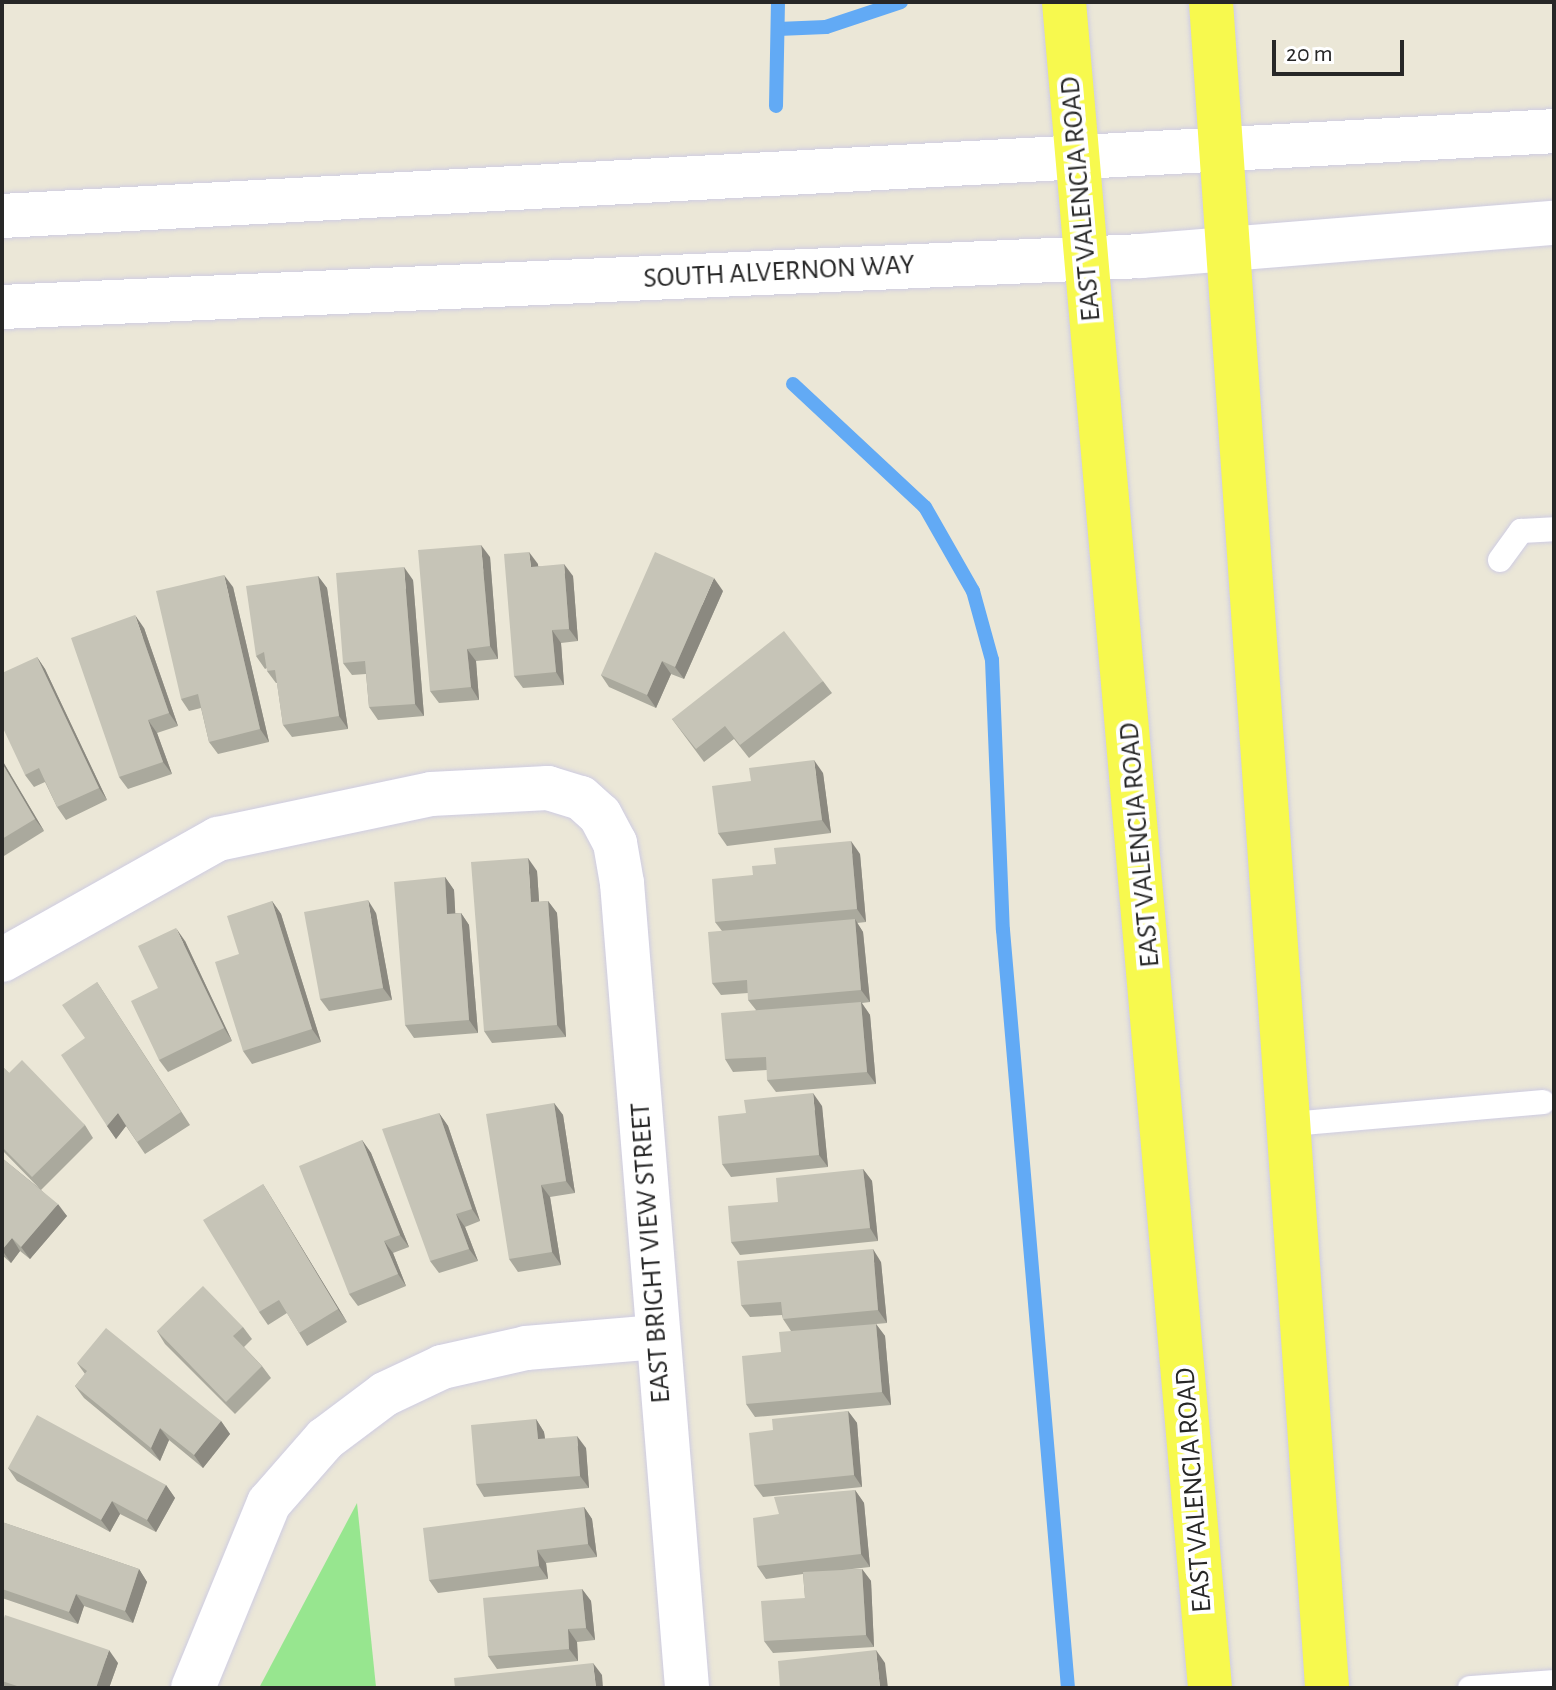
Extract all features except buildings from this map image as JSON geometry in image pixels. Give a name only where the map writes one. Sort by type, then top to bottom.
[{"type":"main road","name":"EAST VALENCIA ROAD","points":[[1064,2],[1084,258],[1162,1075],[1210,1688]]},
{"type":"main road","points":[[1211,2],[1292,1124],[1327,1688]]},
{"type":"main road","points":[[2,216],[1220,155],[1554,131]]},
{"type":"main road","name":"SOUTH ALVERNON WAY","points":[[2,307],[1084,258],[1554,223]]},
{"type":"main road","name":"EAST BRIGHT VIEW STREET","points":[[2,960],[218,839],[431,794],[533,789],[581,798],[605,820],[622,883],[687,1688]]},
{"type":"main road","points":[[193,1688],[269,1503],[325,1439],[385,1394],[442,1367],[526,1348],[657,1337]]},
{"type":"lane","points":[[1500,560],[1521,531],[1554,529]]},
{"type":"lane","points":[[1292,1124],[1543,1102]]},
{"type":"lane","points":[[1470,1688],[1554,1682]]},
{"type":"green space","points":[[357,1503],[376,1687],[259,1688]]},
{"type":"waterway","points":[[776,106],[778,2]]},
{"type":"waterway","points":[[778,29],[826,27],[901,2]]},
{"type":"waterway","points":[[793,384],[925,507],[973,591],[992,660],[1003,930],[1068,1688]]}]
